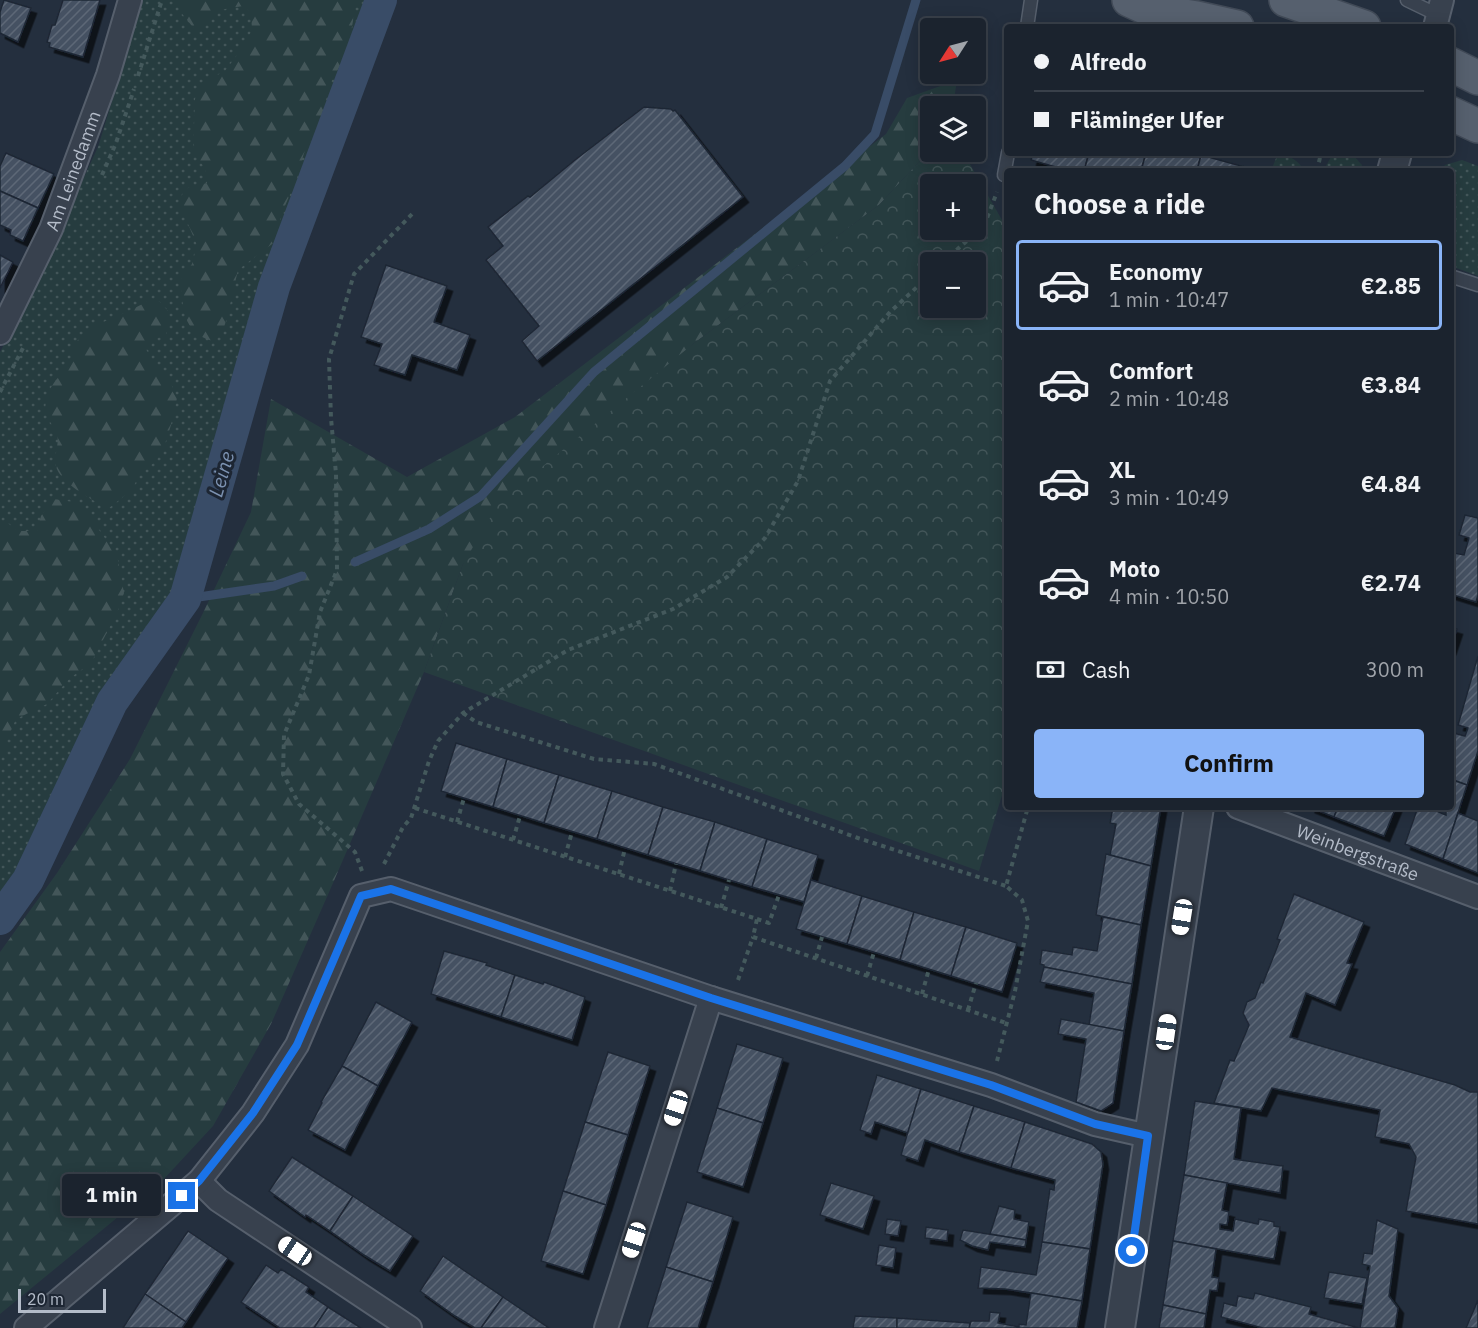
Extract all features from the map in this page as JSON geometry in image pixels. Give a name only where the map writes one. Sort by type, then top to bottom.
[{"type":"main road","points":[[1129,0],[1153,11],[1223,24]]},
{"type":"main road","points":[[1286,0],[1355,24]]},
{"type":"main road","points":[[1454,66],[1478,78]]},
{"type":"main road","points":[[1454,115],[1478,126]]},
{"type":"street","name":"Am Leinedamm","points":[[0,333],[51,229],[108,75],[130,0]]},
{"type":"street","points":[[1120,1328],[1199,810]]},
{"type":"street","name":"Weinbergstraße","points":[[1246,810],[1478,897]]},
{"type":"street","points":[[26,1328],[199,1181],[253,1113],[297,1045],[365,895],[391,889],[721,1001],[991,1085],[1095,1124],[1148,1136]]},
{"type":"street","points":[[606,1328],[721,1001]]},
{"type":"street","points":[[199,1181],[218,1200],[410,1328]]},
{"type":"lane","points":[[1027,24],[1031,0]]},
{"type":"lane","points":[[1407,0],[1438,14]]},
{"type":"lane","points":[[1454,277],[1478,285]]},
{"type":"path","points":[[954,252],[987,218],[1004,175]]},
{"type":"path","points":[[365,895],[355,852],[299,804],[283,774],[284,735],[309,675],[320,612],[337,570],[336,474],[329,359],[354,274],[413,213]]},
{"type":"path","points":[[365,895],[403,827],[411,818],[429,761],[438,741],[464,713],[568,650],[673,609],[727,577],[765,538],[798,481],[830,381],[890,312],[920,284]]},
{"type":"path","points":[[464,713],[476,722],[594,759],[654,764],[858,838],[1006,886],[1022,900],[1028,921],[1015,991],[991,1085]]},
{"type":"path","points":[[457,822],[464,798]]},
{"type":"path","points":[[415,808],[770,923],[779,895]]},
{"type":"path","points":[[1006,886],[1027,810]]},
{"type":"path","points":[[513,840],[520,816]]},
{"type":"path","points":[[565,857],[572,832]]},
{"type":"path","points":[[619,874],[625,848]]},
{"type":"path","points":[[670,891],[676,864]]},
{"type":"path","points":[[721,908],[729,880]]},
{"type":"path","points":[[721,1001],[753,937],[757,919]]},
{"type":"path","points":[[753,937],[1006,1023]]},
{"type":"path","points":[[816,958],[822,937]]},
{"type":"path","points":[[867,976],[874,952]]},
{"type":"path","points":[[922,994],[929,969]]},
{"type":"path","points":[[968,1010],[976,983]]},
{"type":"green space","points":[[143,0],[379,0],[274,287],[185,599],[112,702],[28,880],[0,919],[0,352],[25,305],[98,147]]},
{"type":"green space","points":[[178,0],[354,0],[347,53],[331,82],[318,129],[304,153],[297,178],[281,215],[276,241],[238,270],[222,333],[212,341],[194,331],[189,325],[184,309],[180,280],[192,264],[197,245],[179,203],[186,189],[207,183],[205,168],[193,152],[195,99],[200,84],[225,71],[243,47],[252,30],[251,13],[243,6],[221,10],[196,31],[179,10]]},
{"type":"green space","points":[[946,84],[956,84],[955,96],[920,96],[920,161],[879,205],[693,344],[463,564],[424,672],[271,1024],[213,1126],[163,1180],[0,1314],[0,952],[57,873],[130,759],[203,613],[251,512],[271,399],[407,477],[515,417],[886,134],[907,98]]},
{"type":"green space","points":[[1277,156],[1286,156],[1293,159],[1302,168],[1272,168]]},
{"type":"green space","points":[[1354,156],[1362,165],[1361,168],[1325,168],[1331,157]]},
{"type":"green space","points":[[1462,160],[1478,166],[1478,276],[1454,267],[1454,168],[1442,168],[1445,165]]},
{"type":"green space","points":[[920,161],[969,162],[976,174],[920,174],[920,240],[986,240],[986,192],[1004,224],[1004,789],[979,871],[424,672],[463,564],[500,501],[693,344],[879,205]]},
{"type":"green space","points":[[151,298],[160,302],[169,312],[166,335],[144,346],[157,367],[170,381],[177,398],[165,444],[156,461],[140,473],[132,490],[109,508],[78,491],[59,472],[55,462],[58,438],[46,413],[47,399],[55,381],[70,366],[75,344],[82,336],[90,329]]},
{"type":"green space","points":[[53,499],[74,502],[87,513],[117,555],[124,593],[117,613],[91,663],[70,678],[47,704],[16,719],[6,742],[9,750],[0,758],[0,524],[9,524],[18,531],[37,531],[41,516]]},
{"type":"building","points":[[4,0],[31,8],[18,42],[0,33],[0,12]]},
{"type":"building","points":[[63,0],[100,0],[83,57],[49,47],[50,43],[47,42]]},
{"type":"building","points":[[644,107],[675,110],[743,197],[537,361],[522,341],[539,326],[486,260],[503,246],[488,227],[528,196],[530,197]]},
{"type":"building","points":[[6,153],[54,174],[38,208],[0,191],[0,166]]},
{"type":"building","points":[[1032,156],[1088,156],[1085,168],[1059,168],[1031,160]]},
{"type":"building","points":[[1088,156],[1145,156],[1142,168],[1085,168]]},
{"type":"building","points":[[1145,156],[1201,156],[1198,168],[1142,168]]},
{"type":"building","points":[[1201,156],[1205,156],[1248,168],[1198,168]]},
{"type":"building","points":[[0,191],[38,208],[23,241],[10,235],[11,230],[0,225]]},
{"type":"building","points":[[0,255],[13,262],[0,288]]},
{"type":"building","points":[[386,265],[447,286],[434,322],[470,335],[457,370],[412,355],[405,375],[374,365],[382,344],[361,337]]},
{"type":"building","points":[[1465,515],[1478,518],[1478,595],[1476,602],[1454,595],[1454,553],[1464,555],[1469,538],[1459,535]]},
{"type":"building","points":[[1478,656],[1478,751],[1467,785],[1454,780],[1454,733],[1465,736],[1468,728],[1458,725]]},
{"type":"building","points":[[456,743],[507,759],[493,807],[441,791]]},
{"type":"building","points":[[507,759],[559,775],[544,823],[493,807]]},
{"type":"building","points":[[559,775],[612,791],[597,839],[544,823]]},
{"type":"building","points":[[1454,780],[1467,785],[1443,859],[1405,844],[1417,810],[1434,810],[1446,815],[1446,810],[1454,810]]},
{"type":"building","points":[[612,791],[663,807],[648,855],[597,839]]},
{"type":"building","points":[[663,807],[715,822],[700,871],[648,855]]},
{"type":"building","points":[[1112,810],[1160,810],[1151,866],[1110,855],[1116,824],[1110,823]]},
{"type":"building","points":[[1316,810],[1337,810],[1334,817]]},
{"type":"building","points":[[1337,810],[1395,810],[1384,836],[1334,817]]},
{"type":"building","points":[[1458,813],[1478,821],[1478,873],[1443,859]]},
{"type":"building","points":[[715,822],[767,839],[752,887],[700,871]]},
{"type":"building","points":[[767,839],[818,855],[804,902],[752,887]]},
{"type":"building","points":[[1106,854],[1151,866],[1141,925],[1096,915]]},
{"type":"building","points":[[811,880],[862,896],[847,944],[796,929]]},
{"type":"building","points":[[1294,894],[1364,922],[1347,963],[1352,964],[1335,1005],[1306,993],[1290,1037],[1455,1085],[1470,1092],[1478,1092],[1478,1224],[1406,1211],[1416,1157],[1409,1144],[1375,1137],[1380,1110],[1272,1088],[1261,1111],[1214,1103],[1230,1060],[1234,1061],[1249,1025],[1243,1013],[1247,1002],[1255,998],[1261,982],[1263,983],[1280,940],[1277,939]]},
{"type":"building","points":[[862,896],[914,912],[900,960],[847,944]]},
{"type":"building","points":[[914,912],[966,927],[951,976],[900,960]]},
{"type":"building","points":[[1103,917],[1141,925],[1132,984],[1044,967],[1040,964],[1042,950],[1072,955],[1073,947],[1097,951]]},
{"type":"building","points":[[966,927],[1017,943],[1002,992],[951,976]]},
{"type":"building","points":[[444,951],[487,963],[486,965],[515,975],[501,1017],[431,994]]},
{"type":"building","points":[[1044,967],[1132,984],[1124,1031],[1089,1025],[1094,993],[1040,982]]},
{"type":"building","points":[[515,975],[543,984],[544,982],[585,997],[572,1040],[501,1017]]},
{"type":"building","points":[[376,1002],[412,1022],[378,1086],[342,1066]]},
{"type":"building","points":[[1061,1019],[1124,1031],[1113,1103],[1101,1111],[1076,1102],[1086,1039],[1058,1034]]},
{"type":"building","points":[[737,1044],[783,1058],[763,1123],[717,1108]]},
{"type":"building","points":[[608,1052],[650,1066],[628,1135],[585,1122]]},
{"type":"building","points":[[342,1066],[378,1086],[345,1150],[308,1130]]},
{"type":"building","points":[[877,1075],[921,1089],[908,1133],[875,1122],[871,1134],[860,1130]]},
{"type":"building","points":[[921,1089],[974,1106],[959,1152],[925,1140],[918,1161],[901,1155]]},
{"type":"building","points":[[1195,1101],[1241,1108],[1234,1159],[1283,1166],[1280,1193],[1184,1175]]},
{"type":"building","points":[[974,1106],[1025,1122],[1011,1168],[959,1152]]},
{"type":"building","points":[[717,1108],[763,1123],[743,1187],[697,1172]]},
{"type":"building","points":[[585,1122],[628,1135],[606,1205],[563,1191]]},
{"type":"building","points":[[1025,1122],[1092,1144],[1101,1152],[1103,1164],[1090,1249],[1042,1242],[1050,1189],[1054,1190],[1055,1180],[1011,1168]]},
{"type":"building","points":[[292,1157],[353,1196],[330,1231],[306,1215],[305,1217],[269,1191]]},
{"type":"building","points":[[1184,1175],[1227,1183],[1222,1210],[1229,1212],[1227,1225],[1220,1224],[1220,1229],[1233,1231],[1235,1219],[1258,1224],[1259,1219],[1274,1222],[1274,1226],[1280,1227],[1274,1259],[1173,1241]]},
{"type":"building","points":[[831,1183],[874,1196],[863,1229],[820,1215]]},
{"type":"building","points":[[563,1191],[606,1205],[583,1274],[541,1261]]},
{"type":"building","points":[[353,1196],[413,1236],[390,1271],[330,1231]]},
{"type":"building","points":[[687,1202],[733,1217],[713,1282],[666,1267]]},
{"type":"building","points":[[999,1206],[1015,1210],[1014,1219],[1029,1222],[1026,1240],[990,1234]]},
{"type":"building","points":[[887,1219],[901,1221],[898,1236],[885,1234]]},
{"type":"building","points":[[1377,1220],[1398,1229],[1389,1296],[1398,1308],[1395,1328],[1360,1328],[1370,1266],[1362,1264],[1364,1253],[1372,1254]]},
{"type":"building","points":[[926,1227],[948,1230],[947,1241],[925,1238]]},
{"type":"building","points":[[963,1230],[1026,1240],[1025,1247],[990,1242],[988,1250],[972,1246],[960,1240]]},
{"type":"building","points":[[188,1231],[228,1258],[186,1322],[145,1294]]},
{"type":"building","points":[[1173,1241],[1216,1249],[1212,1277],[1219,1278],[1217,1291],[1210,1290],[1206,1314],[1163,1305]]},
{"type":"building","points":[[1042,1242],[1090,1249],[1082,1301],[1005,1289],[978,1288],[981,1267],[1036,1275]]},
{"type":"building","points":[[879,1245],[896,1248],[893,1268],[876,1265]]},
{"type":"building","points":[[443,1256],[503,1297],[481,1328],[475,1328],[455,1316],[420,1291]]},
{"type":"building","points":[[266,1265],[278,1273],[281,1269],[309,1287],[306,1292],[328,1307],[314,1328],[280,1328],[241,1302]]},
{"type":"building","points":[[666,1267],[713,1282],[698,1328],[647,1328]]},
{"type":"building","points":[[1329,1272],[1367,1278],[1362,1304],[1324,1298]]},
{"type":"building","points":[[1031,1293],[1082,1301],[1077,1328],[969,1328],[971,1321],[989,1321],[990,1312],[1000,1313],[998,1323],[1019,1327],[1019,1324],[1026,1325]]},
{"type":"building","points":[[1255,1293],[1311,1307],[1309,1314],[1359,1328],[1263,1328],[1221,1317],[1224,1303],[1236,1306],[1238,1296],[1253,1299]]},
{"type":"building","points":[[145,1294],[186,1322],[182,1328],[123,1328]]},
{"type":"building","points":[[503,1297],[549,1328],[481,1328]]},
{"type":"building","points":[[1478,1300],[1478,1328],[1466,1328]]},
{"type":"building","points":[[1163,1305],[1206,1314],[1204,1328],[1159,1328]]},
{"type":"building","points":[[328,1307],[361,1328],[314,1328]]},
{"type":"building","points":[[855,1316],[897,1318],[897,1328],[853,1328]]},
{"type":"building","points":[[897,1318],[970,1323],[969,1328],[897,1328]]},
{"type":"waterway","name":"Leine","points":[[0,919],[28,880],[112,702],[185,599],[274,287],[381,0]]},
{"type":"waterway","points":[[355,562],[429,529],[481,496],[594,372],[845,166],[875,134],[916,0]]},
{"type":"waterway","points":[[185,599],[274,586],[302,576]]},
{"type":"route","points":[[182,1196],[199,1181],[253,1113],[297,1045],[361,896],[391,889],[711,998],[991,1085],[1095,1124],[1148,1136],[1132,1251]]}]
